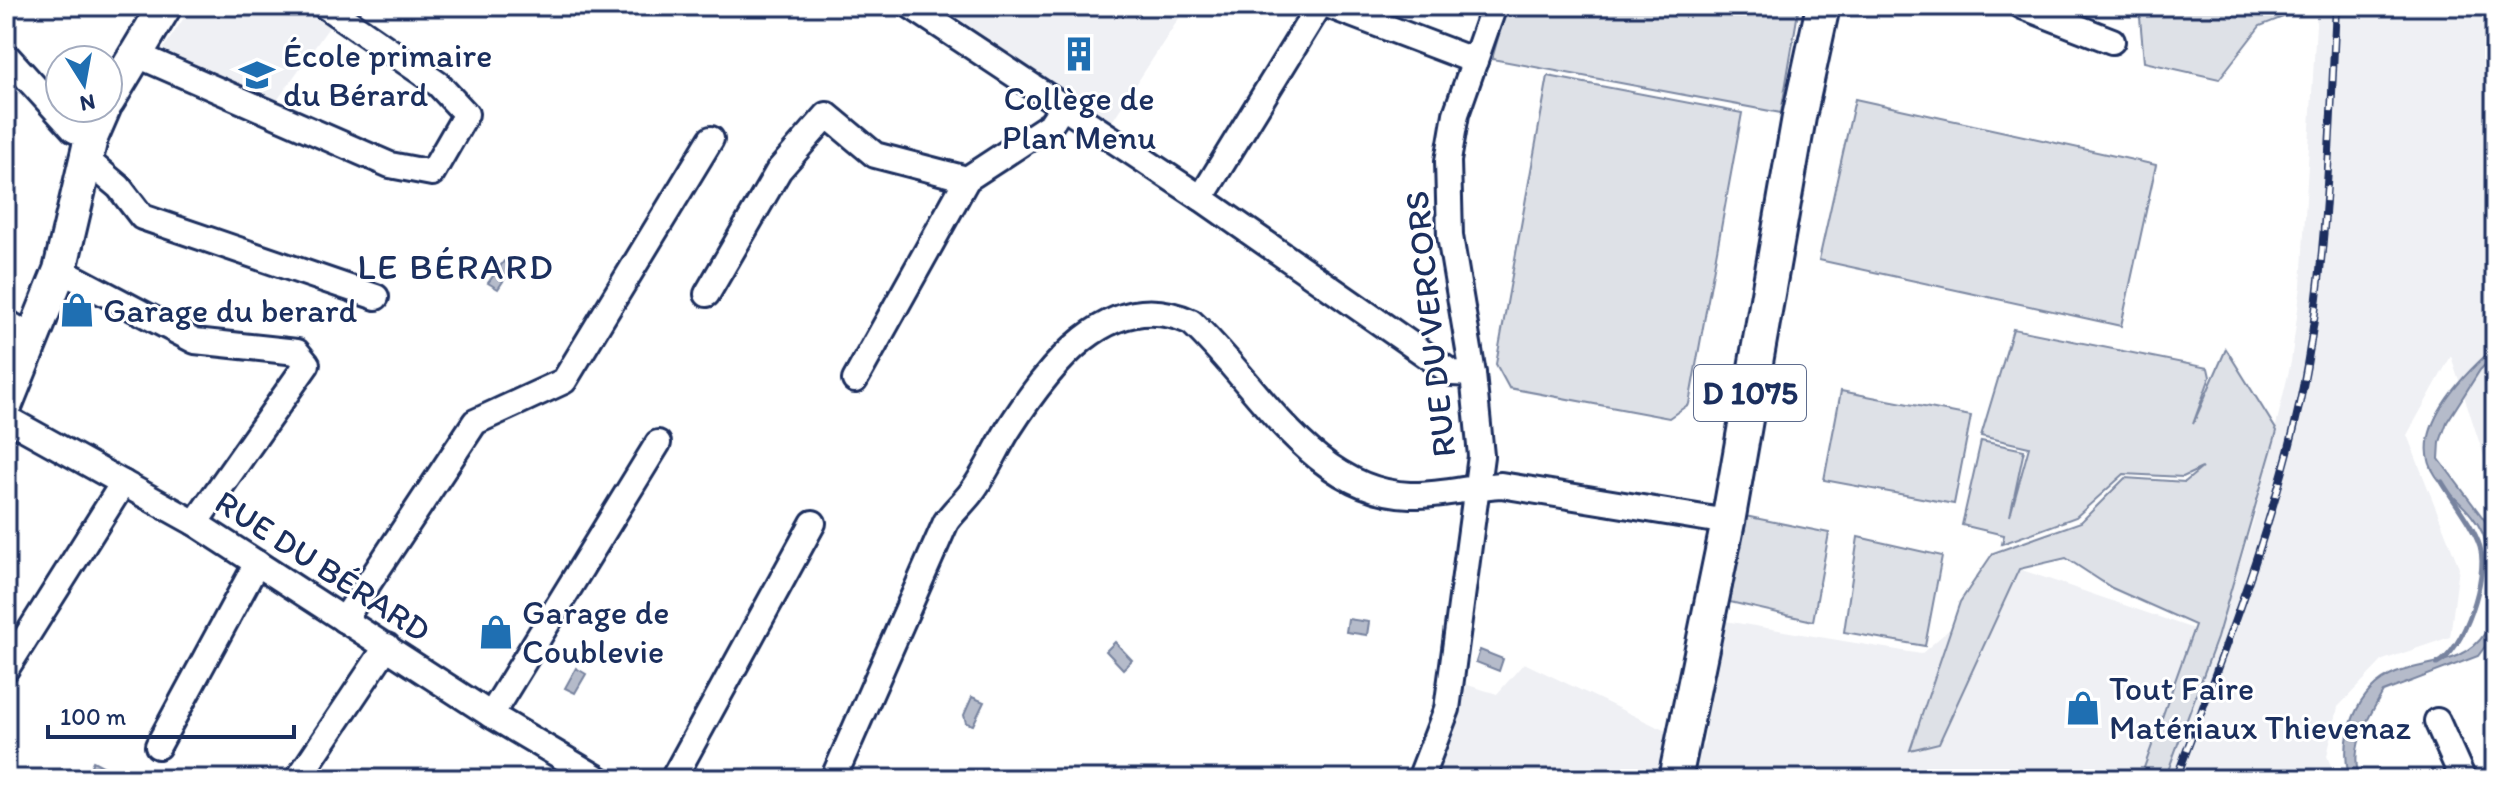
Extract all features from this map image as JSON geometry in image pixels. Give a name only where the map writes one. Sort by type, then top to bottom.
[{"type":"main road","points":[[124,73],[165,6]]},
{"type":"main road","name":"D 1075","points":[[1675,779],[1728,522],[1799,117],[1823,6]]},
{"type":"main road","points":[[6,404],[18,329],[60,270],[98,124]]},
{"type":"street","points":[[135,54],[390,165],[432,173],[466,114],[438,84],[325,6]]},
{"type":"street","points":[[911,6],[1201,198],[1452,373],[1473,374]]},
{"type":"street","points":[[1201,198],[1319,6]]},
{"type":"street","points":[[1330,6],[1475,61]]},
{"type":"street","name":"RUE DU VERCORS","points":[[1420,779],[1447,709],[1481,456],[1473,374],[1450,236],[1448,161],[1456,114],[1494,6]]},
{"type":"street","points":[[2022,6],[2112,41]]},
{"type":"street","points":[[6,55],[74,130],[142,217],[376,297]]},
{"type":"street","points":[[855,380],[967,179],[1051,124],[1063,106]]},
{"type":"street","points":[[707,294],[779,170],[827,115],[875,155],[967,179]]},
{"type":"street","points":[[344,620],[475,422],[564,381],[711,139]]},
{"type":"street","points":[[60,270],[195,341],[297,352],[307,364],[195,523]]},
{"type":"street","points":[[833,779],[955,510],[971,494],[1008,430],[1062,357],[1105,324],[1138,312],[1167,313],[1191,322],[1307,445],[1334,471],[1355,482],[1408,495],[1457,493],[1478,486],[1501,485],[1728,522]]},
{"type":"street","name":"RUE DU BÉRARD","points":[[6,418],[195,523],[491,715],[599,779]]},
{"type":"street","points":[[491,715],[658,443]]},
{"type":"street","points":[[6,669],[123,483]]},
{"type":"street","points":[[673,779],[813,523]]},
{"type":"street","points":[[158,746],[257,563]]},
{"type":"street","points":[[298,779],[387,646]]},
{"type":"street","points":[[2437,721],[2463,779]]},
{"type":"shaded area","name":"École primaire du Bérard","points":[[192,6],[313,6],[334,20],[276,102],[163,49]]},
{"type":"shaded area","points":[[940,6],[1187,6],[1111,123]]},
{"type":"shaded area","points":[[1507,6],[1799,6],[1781,113],[1492,59]]},
{"type":"shaded area","points":[[2139,6],[2311,6],[2260,26],[2219,79],[2144,62]]},
{"type":"shaded area","points":[[2317,6],[2495,6],[2495,490],[2451,356],[2407,435],[2459,567],[2450,637],[2383,660],[2338,707],[2327,756],[2336,779],[1671,779],[1704,744],[1719,620],[1921,654],[2019,569],[2217,637],[2254,519],[2291,362],[2301,286]]},
{"type":"shaded area","points":[[1548,76],[1742,113],[1689,404],[1669,418],[1509,388],[1496,364]]},
{"type":"shaded area","points":[[1855,99],[2156,165],[2121,326],[1819,260]]},
{"type":"shaded area","points":[[2013,329],[2208,368],[2210,377],[2193,424],[2226,349],[2277,431],[2217,638],[2165,779],[2140,779],[2195,625],[2112,588],[2066,558],[2019,569],[1939,743],[1910,750],[1960,602],[1993,553],[2081,522],[2125,478],[2185,482],[2202,468],[2183,477],[2124,474],[2076,517],[2002,544],[2004,535],[1962,525],[1981,441],[2024,450],[2010,516],[2029,447],[1981,436]]},
{"type":"shaded area","points":[[1841,391],[1971,416],[1954,504],[1824,480]]},
{"type":"shaded area","points":[[1745,516],[1829,533],[1813,621],[1730,602]]},
{"type":"shaded area","points":[[1858,537],[1942,556],[1925,646],[1844,632]]},
{"type":"shaded area","points":[[1524,663],[1668,732],[1659,779],[1429,779],[1448,742],[1458,682],[1497,694]]},
{"type":"water","points":[[504,261],[513,266],[498,289],[488,283]]},
{"type":"water","points":[[2495,347],[2495,355],[2480,370],[2447,422],[2440,442],[2439,459],[2492,530],[2495,633],[2478,656],[2383,692],[2358,745],[2356,756],[2360,779],[2350,779],[2346,748],[2349,732],[2361,703],[2370,691],[2396,673],[2456,657],[2477,643],[2485,633],[2487,582],[2483,534],[2479,525],[2436,476],[2429,459],[2428,441],[2433,423],[2455,388]]},
{"type":"water","points":[[1348,619],[1369,622],[1367,635],[1346,632]]},
{"type":"water","points":[[1115,642],[1132,660],[1123,669],[1106,651]]},
{"type":"water","points":[[1480,650],[1503,659],[1499,671],[1476,662]]},
{"type":"water","points":[[576,668],[586,674],[575,693],[565,688]]},
{"type":"water","points":[[972,697],[984,702],[973,725],[966,723],[964,715]]},
{"type":"water","points":[[93,761],[118,774],[116,779],[101,779],[88,772]]},
{"type":"waterway","points":[[2437,664],[2447,656],[2465,629],[2477,593],[2482,560],[2473,530],[2442,482]]},
{"type":"railway","points":[[2176,779],[2255,561],[2282,473],[2305,376],[2325,218],[2336,6]]},
{"type":"place","name":"Collège de Plan Menu","points":[[1079,54]]},
{"type":"place","name":"École primaire du Bérard","points":[[257,75]]},
{"type":"place","name":"Garage du berard","points":[[77,310]]},
{"type":"place","name":"Garage de Coublevie","points":[[496,632]]},
{"type":"place","name":"Tout Faire Matériaux Thievenaz","points":[[2083,708]]},
{"type":"district","name":"LE BÉRARD","points":[[456,266]]}]
